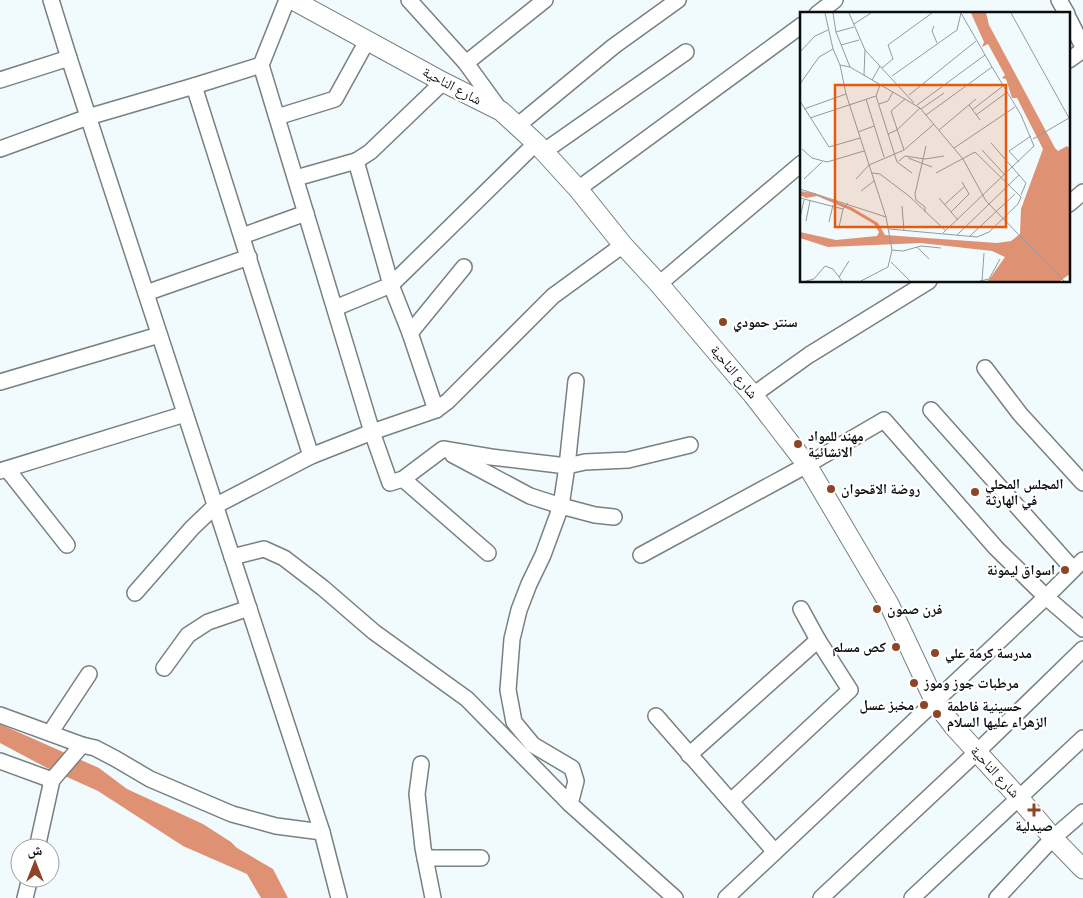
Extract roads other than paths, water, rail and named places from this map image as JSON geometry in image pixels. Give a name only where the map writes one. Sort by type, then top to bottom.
[{"type":"main road","name":"شارع الناحية","points":[[293,0],[501,112],[540,148],[578,189],[623,245],[754,395],[807,465],[889,604],[935,702],[976,752],[1059,845],[1083,869]]},
{"type":"street","points":[[51,0],[322,832],[339,898]]},
{"type":"street","points":[[286,0],[261,65],[372,432],[390,483],[403,479],[443,449],[567,466],[584,462],[628,460],[690,445]]},
{"type":"street","points":[[409,0],[466,63],[501,112]]},
{"type":"street","points":[[466,63],[545,0]]},
{"type":"street","points":[[517,126],[614,46],[678,0]]},
{"type":"street","points":[[819,12],[835,0]]},
{"type":"street","points":[[1070,24],[1083,48],[1070,59]]},
{"type":"street","points":[[578,189],[800,26]]},
{"type":"street","points":[[277,117],[335,99],[367,40]]},
{"type":"street","points":[[335,308],[391,285],[540,148],[686,52]]},
{"type":"street","points":[[0,80],[69,58]]},
{"type":"street","points":[[0,149],[88,117],[261,65]]},
{"type":"street","points":[[296,178],[356,161],[370,152],[443,82]]},
{"type":"street","points":[[194,86],[311,456]]},
{"type":"street","points":[[356,161],[391,285],[410,333],[436,410]]},
{"type":"street","points":[[659,284],[800,165]]},
{"type":"street","points":[[1070,203],[1083,192]]},
{"type":"street","points":[[242,236],[306,213]]},
{"type":"street","points":[[135,593],[192,528],[216,506],[311,456],[436,410],[448,401],[553,296],[623,245]]},
{"type":"street","points":[[146,293],[248,257]]},
{"type":"street","points":[[410,333],[464,267]]},
{"type":"street","points":[[754,395],[809,355],[927,282]]},
{"type":"street","points":[[0,382],[159,334]]},
{"type":"street","points":[[985,368],[1020,414],[1083,482]]},
{"type":"street","points":[[570,804],[576,781],[572,768],[533,745],[514,722],[508,690],[512,639],[519,610],[543,555],[561,506],[576,382]]},
{"type":"street","points":[[734,895],[775,852],[1078,565],[931,410]]},
{"type":"street","points":[[67,544],[3,470],[185,414]]},
{"type":"street","points":[[641,555],[807,465],[884,420],[996,548],[1046,597],[1083,629]]},
{"type":"street","points":[[443,449],[530,496],[595,515],[614,518]]},
{"type":"street","points":[[403,479],[488,553]]},
{"type":"street","points":[[232,557],[264,549],[284,558],[323,588],[374,632],[467,699],[570,804],[675,898]]},
{"type":"street","points":[[164,668],[188,635],[208,622],[249,608]]},
{"type":"street","points":[[731,801],[850,690],[801,609]]},
{"type":"street","points":[[690,755],[818,640]]},
{"type":"street","points":[[821,898],[1083,649]]},
{"type":"street","points":[[50,733],[89,674]]},
{"type":"street","points":[[0,715],[82,745],[96,748],[150,780],[232,814],[276,826],[322,832]]},
{"type":"street","points":[[656,716],[775,852]]},
{"type":"street","points":[[912,898],[1083,738]]},
{"type":"street","points":[[39,838],[52,780],[82,745]]},
{"type":"street","points":[[0,761],[52,780]]},
{"type":"street","points":[[421,764],[417,794],[425,858],[433,898]]},
{"type":"street","points":[[997,898],[1059,845],[1083,812]]},
{"type":"street","points":[[425,858],[481,858]]},
{"type":"place","name":"سنتر حمودي","points":[[723,322]]},
{"type":"place","name":"مهند للمواد الانشائية","points":[[798,444]]},
{"type":"place","name":"روضة الاقحوان","points":[[831,489]]},
{"type":"place","name":"المجلس المحلي في الهارثة","points":[[975,492]]},
{"type":"place","name":"اسواق ليمونة","points":[[1065,570]]},
{"type":"place","name":"فرن صمون","points":[[877,609]]},
{"type":"place","name":"كص مسلم","points":[[896,647]]},
{"type":"place","name":"مدرسة كرمة علي","points":[[935,653]]},
{"type":"place","name":"مرطبات جوز وموز","points":[[914,683]]},
{"type":"place","name":"مخبز عسل","points":[[924,705]]},
{"type":"place","name":"حسينية فاطمة الزهراء عليها السلام","points":[[937,714]]},
{"type":"place","name":"صيدلية","points":[[1034,810]]}]
